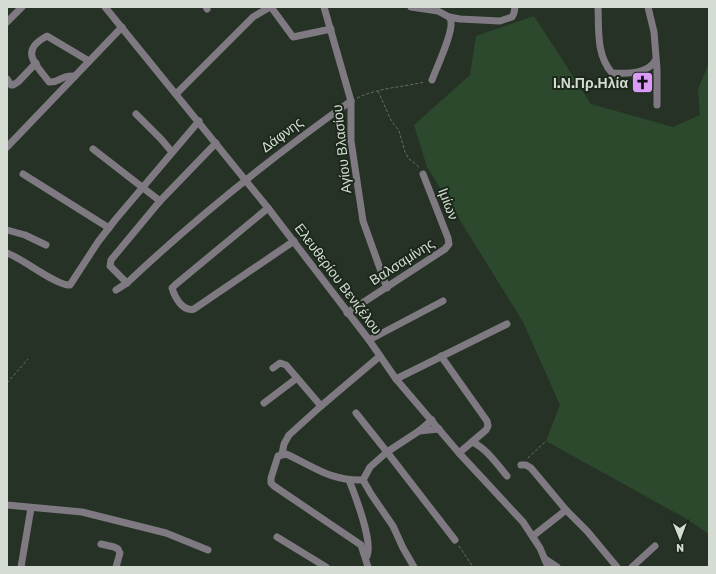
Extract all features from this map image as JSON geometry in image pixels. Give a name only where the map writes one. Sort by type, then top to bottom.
[{"type":"street","points":[[7,22],[22,7]]},
{"type":"street","name":"Ελευθερίου Βενιζέλου","points":[[105,7],[199,121],[294,241],[347,313],[369,340],[396,379],[459,453],[514,511],[533,536],[548,567]]},
{"type":"street","points":[[176,94],[253,17],[271,7],[292,37],[331,29]]},
{"type":"street","name":"Αγίου Βλασίου","points":[[324,7],[351,101],[351,141],[363,221],[387,288]]},
{"type":"street","points":[[411,7],[438,10],[449,16],[477,20],[500,21],[512,17],[515,7]]},
{"type":"street","points":[[598,7],[600,51],[606,66],[612,73],[647,70],[656,61]]},
{"type":"street","points":[[648,7],[654,32],[657,105]]},
{"type":"street","points":[[432,80],[447,42],[451,27],[449,16]]},
{"type":"street","points":[[7,147],[122,27]]},
{"type":"street","points":[[75,76],[67,76],[53,83],[49,82],[31,54],[33,46],[37,41],[48,36],[89,61]]},
{"type":"street","points":[[7,79],[11,85],[14,85],[36,63]]},
{"type":"street","name":"Δάφνης","points":[[116,290],[127,284],[203,214],[245,180],[293,142],[351,101]]},
{"type":"street","points":[[136,114],[172,152]]},
{"type":"street","points":[[7,253],[28,263],[60,283],[66,286],[70,285],[109,228],[199,121]]},
{"type":"street","points":[[127,284],[110,266],[111,260],[160,200],[216,143]]},
{"type":"street","points":[[93,149],[160,200]]},
{"type":"street","points":[[22,174],[109,228]]},
{"type":"street","name":"Ιμίων","points":[[423,174],[449,244]]},
{"type":"street","points":[[268,208],[172,288],[185,309],[194,309],[294,241]]},
{"type":"street","points":[[7,230],[46,245]]},
{"type":"street","name":"Βαλσαμίνης","points":[[347,313],[445,249],[449,244]]},
{"type":"street","points":[[369,340],[442,301]]},
{"type":"street","points":[[396,379],[507,324]]},
{"type":"street","points":[[368,567],[361,545],[271,483],[271,478],[278,456],[282,454],[284,444],[289,435],[380,356]]},
{"type":"street","points":[[441,356],[487,421],[488,426],[486,430],[459,453]]},
{"type":"street","points":[[273,368],[280,363],[286,365],[321,406]]},
{"type":"street","points":[[264,403],[297,378]]},
{"type":"street","points":[[356,412],[455,540]]},
{"type":"street","points":[[414,567],[393,526],[370,494],[364,480],[370,467],[387,452],[419,431],[432,420]]},
{"type":"street","points":[[419,431],[439,429]]},
{"type":"street","points":[[472,442],[477,444],[491,457],[507,476]]},
{"type":"street","points":[[282,454],[286,454],[321,472],[337,478],[364,480]]},
{"type":"street","points":[[521,465],[526,465],[530,468],[566,510],[587,531],[616,567]]},
{"type":"street","points":[[349,480],[356,497],[368,541],[368,552],[366,558]]},
{"type":"street","points":[[7,505],[82,512],[166,533],[208,550]]},
{"type":"street","points":[[21,567],[31,508]]},
{"type":"street","points":[[533,536],[566,510]]},
{"type":"street","points":[[277,537],[326,567]]},
{"type":"street","points":[[101,544],[118,549],[120,553],[116,567]]},
{"type":"street","points":[[632,567],[655,546]]},
{"type":"street","points":[[545,559],[557,567]]},
{"type":"path","points":[[351,101],[361,96],[378,91],[390,88],[405,87],[432,80]]},
{"type":"path","points":[[378,91],[391,120],[399,131],[405,152],[409,159],[417,165],[423,174]]},
{"type":"path","points":[[7,383],[28,359]]},
{"type":"path","points":[[455,540],[473,567]]},
{"type":"green space","points":[[534,16],[591,104],[673,127],[700,115],[698,89],[709,63],[709,534],[685,518],[546,441],[560,405],[523,322],[427,167],[414,125],[470,75],[476,36]]},
{"type":"place","name":"Ι.Ν.Πρ.Ηλία","points":[[643,83]]}]
